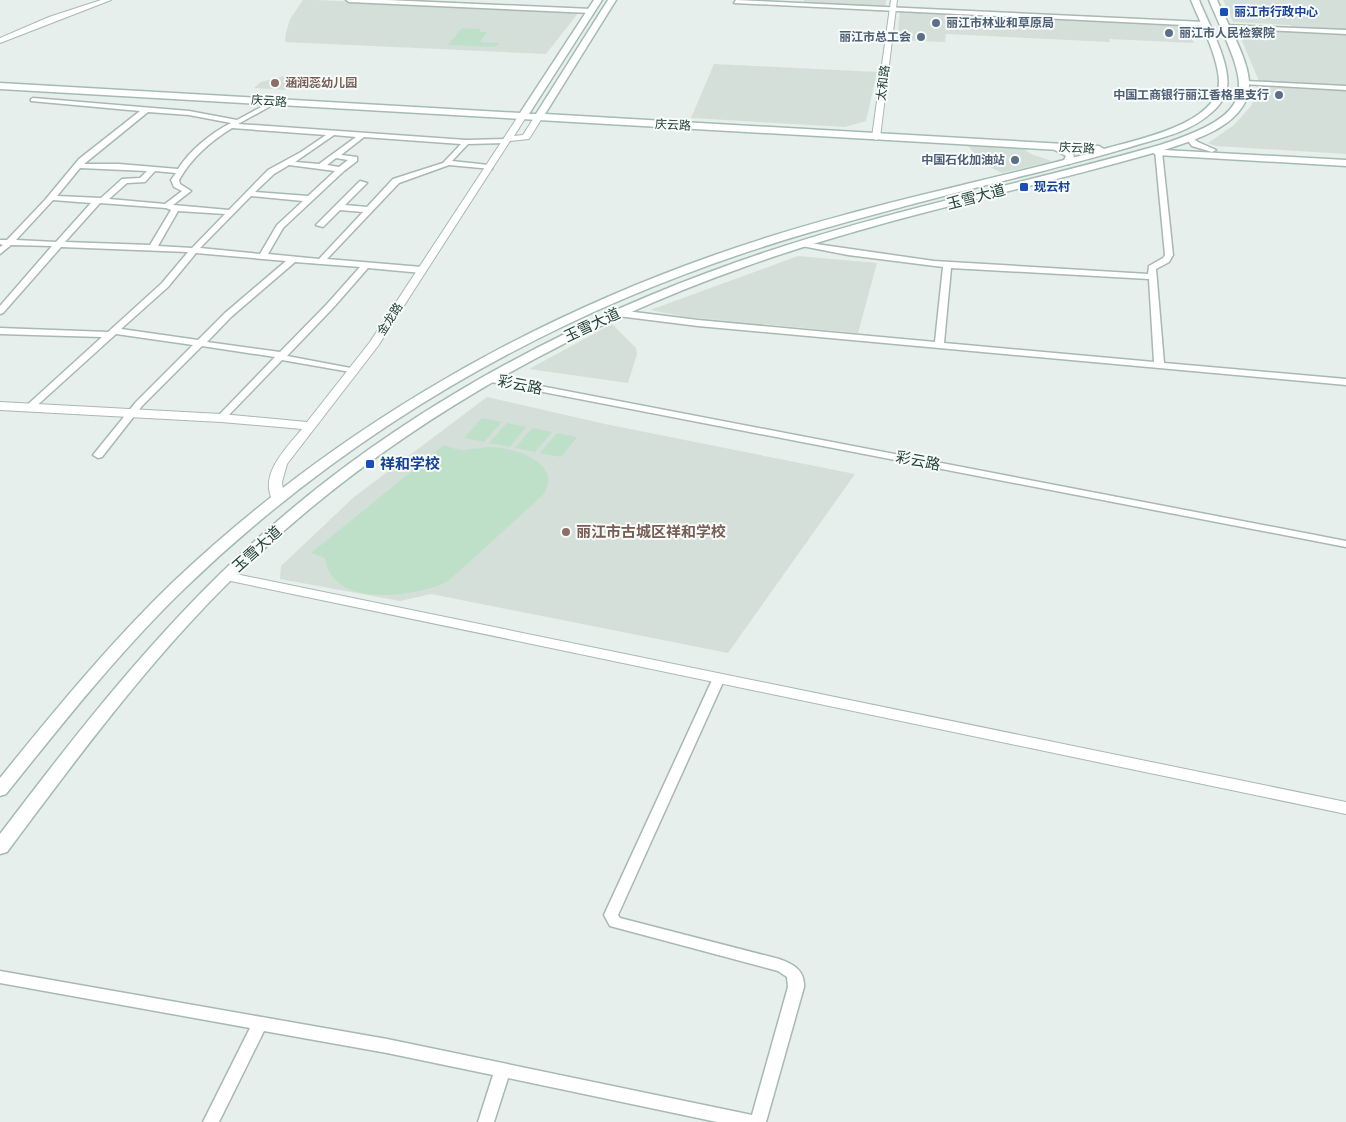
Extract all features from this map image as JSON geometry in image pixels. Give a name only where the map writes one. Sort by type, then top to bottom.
[{"type":"main road","name":"金龙路","points":[[524,114],[598,0]]},
{"type":"main road","points":[[540,115],[612,0]]},
{"type":"main road","name":"玉雪大道","points":[[0,790],[134,631],[211,555],[278,498],[343,448],[436,388],[514,344],[607,300],[694,266],[770,241],[1111,150],[1185,126],[1203,115],[1217,102],[1223,89],[1223,77],[1195,0]]},
{"type":"main road","points":[[1213,0],[1237,58],[1245,83]]},
{"type":"main road","name":"庆云路","points":[[0,82],[215,92],[524,114],[876,134],[1126,145],[1154,150],[1346,163]]},
{"type":"main road","name":"玉雪大道","points":[[0,847],[126,686],[168,637],[226,576],[296,513],[354,467],[433,412],[552,344],[618,312],[712,275],[805,244],[1154,150],[1190,138],[1211,128],[1230,115],[1241,101],[1245,83]]},
{"type":"main road","name":"庆云路","points":[[0,86],[524,114]]},
{"type":"main road","name":"庆云路","points":[[876,134],[1111,150],[1212,150],[1346,158]]},
{"type":"street","points":[[0,42],[52,19],[108,0]]},
{"type":"street","points":[[349,0],[591,11]]},
{"type":"street","name":"太和路","points":[[876,134],[894,0]]},
{"type":"street","points":[[736,2],[1204,24]]},
{"type":"street","points":[[1224,27],[1346,32]]},
{"type":"street","points":[[1245,83],[1346,88]]},
{"type":"street","points":[[49,89],[33,100],[188,113],[234,124],[466,142],[526,137],[540,115]]},
{"type":"street","points":[[130,108],[149,94]]},
{"type":"street","points":[[152,248],[159,238],[171,208],[187,191],[175,182],[180,171],[207,141],[276,101]]},
{"type":"street","points":[[0,252],[4,242],[51,198],[77,166],[103,142],[147,109]]},
{"type":"street","name":"金龙路","points":[[278,498],[276,482],[279,469],[295,444],[374,344],[524,114]]},
{"type":"street","points":[[29,408],[165,286],[194,250],[272,172],[304,154],[334,132]]},
{"type":"street","points":[[321,166],[364,134]]},
{"type":"street","points":[[1190,138],[1195,144],[1212,150]]},
{"type":"street","points":[[320,261],[399,179],[434,169],[446,163],[466,142]]},
{"type":"street","points":[[1056,147],[1070,155],[1068,162]]},
{"type":"street","points":[[1154,150],[1169,255],[1166,260],[1152,268],[1159,364]]},
{"type":"street","points":[[263,256],[280,227],[354,159],[334,156]]},
{"type":"street","points":[[288,163],[341,169]]},
{"type":"street","points":[[446,163],[489,167]]},
{"type":"street","points":[[77,166],[180,171]]},
{"type":"street","points":[[0,311],[92,206],[125,181],[142,180],[153,169]]},
{"type":"street","points":[[320,225],[362,183]]},
{"type":"street","points":[[251,194],[311,199]]},
{"type":"street","points":[[51,198],[230,212]]},
{"type":"street","points":[[338,207],[369,210]]},
{"type":"street","points":[[4,242],[194,250],[422,270]]},
{"type":"street","points":[[805,244],[869,256],[947,266],[1153,277]]},
{"type":"street","points":[[98,455],[131,413],[199,343],[228,315],[293,259]]},
{"type":"street","points":[[221,418],[330,306],[366,265]]},
{"type":"street","points":[[938,344],[947,266]]},
{"type":"street","points":[[618,312],[698,323],[1346,382]]},
{"type":"street","points":[[0,331],[112,333],[199,343],[281,356],[353,372]]},
{"type":"street","name":"彩云路","points":[[489,379],[1346,544]]},
{"type":"street","points":[[0,406],[221,418],[310,426]]},
{"type":"street","points":[[226,576],[1346,808]]},
{"type":"street","points":[[719,678],[611,915],[615,922],[779,965],[793,972],[797,982],[796,987],[758,1122]]},
{"type":"street","points":[[0,977],[387,1046],[752,1122]]},
{"type":"street","points":[[211,1122],[260,1023]]},
{"type":"street","points":[[486,1122],[503,1070]]},
{"type":"shaded area","points":[[303,0],[579,12],[546,54],[285,42],[290,19]]},
{"type":"shaded area","points":[[804,0],[886,0],[885,7],[803,3]]},
{"type":"shaded area","points":[[1223,0],[1346,0],[1346,31],[1293,29],[1291,25],[1233,22]]},
{"type":"shaded area","points":[[900,11],[1187,24],[1194,43],[1109,39],[1110,42],[946,34],[945,42],[897,40]]},
{"type":"shaded area","points":[[1237,29],[1346,33],[1346,87],[1259,81]]},
{"type":"shaded area","points":[[714,64],[877,72],[866,121],[845,127],[691,118]]},
{"type":"shaded area","name":"涵润蕊幼儿园","points":[[288,75],[291,82],[289,90],[254,88],[261,82]]},
{"type":"shaded area","points":[[1258,87],[1346,90],[1346,154],[1216,146],[1208,143],[1234,125],[1251,106],[1258,92]]},
{"type":"shaded area","name":"中国石化加油站","points":[[967,145],[1021,147],[1031,154],[1052,161],[1002,173],[984,164]]},
{"type":"shaded area","points":[[798,256],[877,263],[858,333],[687,317],[650,310]]},
{"type":"shaded area","points":[[612,324],[636,348],[637,354],[628,383],[529,369]]},
{"type":"shaded area","name":"丽江市古城区祥和学校","points":[[487,397],[605,424],[855,474],[728,653],[431,594],[400,601],[280,579],[281,566],[354,497]]},
{"type":"green space","points":[[462,28],[481,29],[479,32],[487,32],[480,42],[500,43],[496,47],[448,45]]},
{"type":"green space","points":[[482,418],[502,422],[484,442],[464,438]]},
{"type":"green space","points":[[507,423],[526,427],[510,447],[489,443]]},
{"type":"green space","points":[[532,428],[552,432],[535,452],[515,448]]},
{"type":"green space","points":[[557,433],[577,437],[561,457],[540,453]]},
{"type":"green space","points":[[444,445],[463,450],[504,448],[526,455],[544,467],[548,476],[548,485],[542,496],[447,582],[415,592],[376,595],[358,592],[342,585],[331,574],[325,558],[311,553]]},
{"type":"place","name":"丽江市行政中心","points":[[1224,12]]},
{"type":"place","name":"丽江市林业和草原局","points":[[936,23]]},
{"type":"place","name":"丽江市人民检察院","points":[[1169,33]]},
{"type":"place","name":"丽江市总工会","points":[[921,37]]},
{"type":"place","name":"涵润蕊幼儿园","points":[[275,83]]},
{"type":"place","name":"中国工商银行丽江香格里支行","points":[[1279,95]]},
{"type":"place","name":"中国石化加油站","points":[[1015,160]]},
{"type":"place","name":"现云村","points":[[1024,187]]},
{"type":"place","name":"祥和学校","points":[[370,464]]},
{"type":"place","name":"丽江市古城区祥和学校","points":[[566,532]]}]
